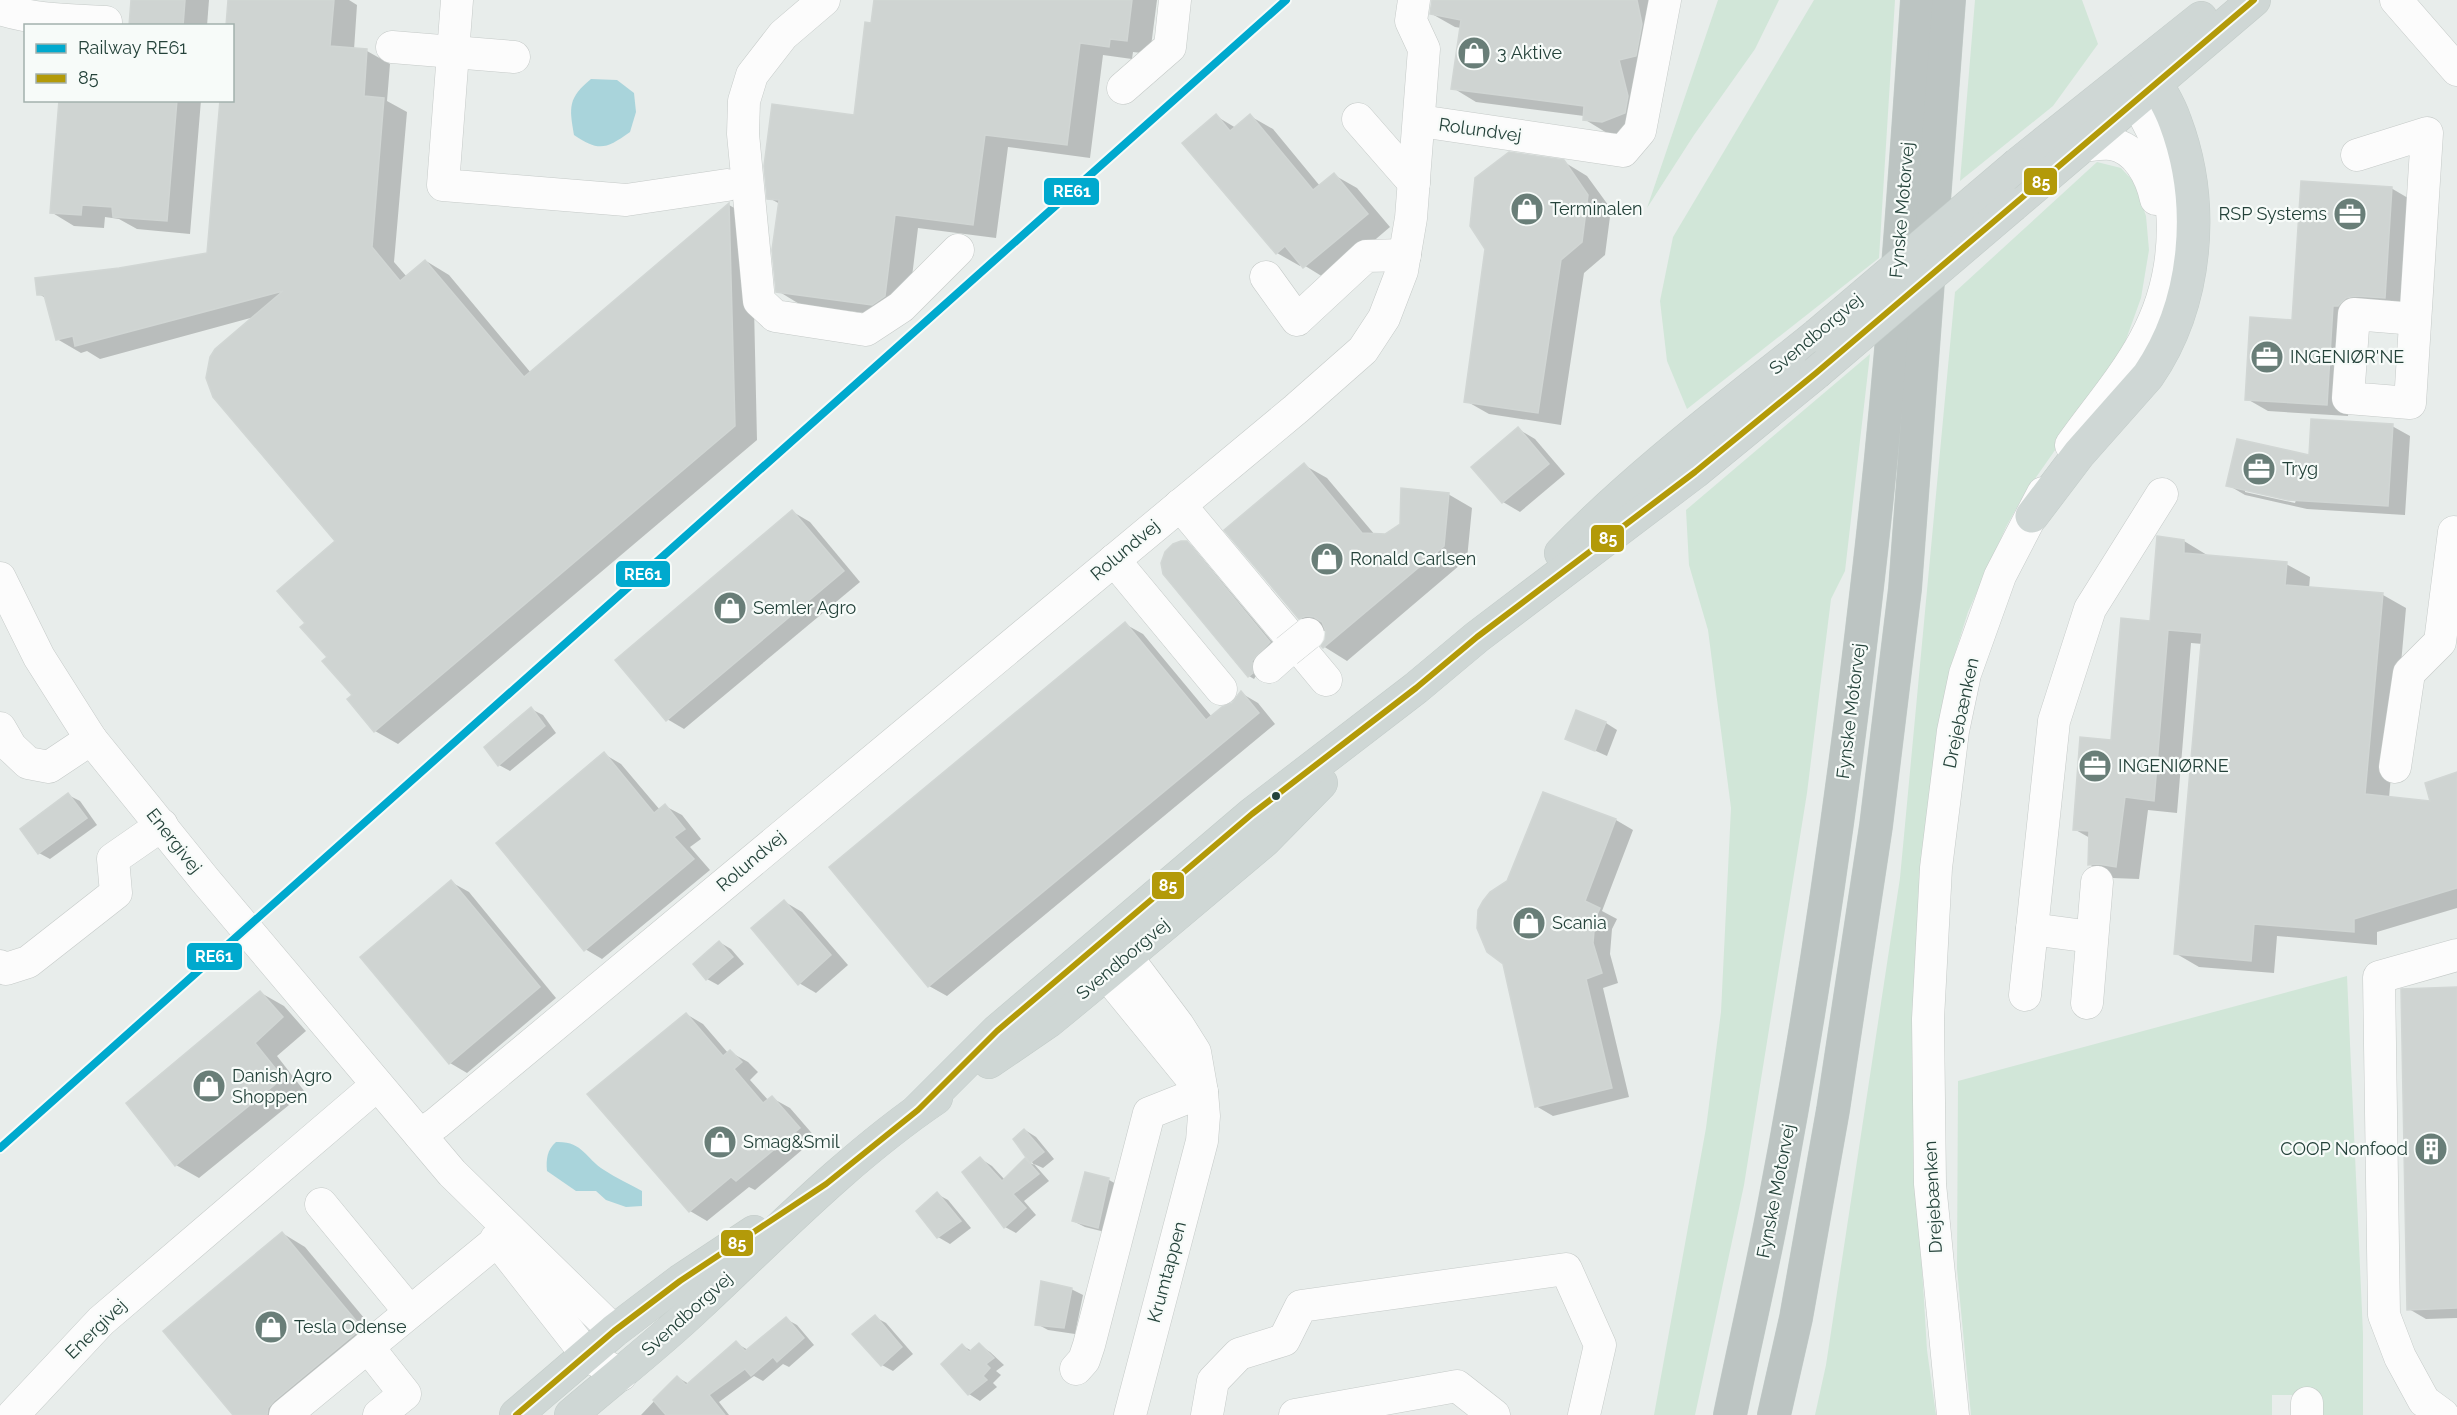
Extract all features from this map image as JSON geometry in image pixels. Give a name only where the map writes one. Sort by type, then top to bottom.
[{"type":"highway","name":"Fynske Motorvej","points":[[1730,1415],[1773,1212],[1844,774],[1868,584],[1889,367],[1917,0]]},
{"type":"highway","name":"Fynske Motorvej","points":[[1774,1415],[1796,1318],[1833,1110],[1876,826],[1904,601],[1949,0]]},
{"type":"highway","points":[[1782,1415],[1796,1318]]},
{"type":"main road","name":"Svendborgvej","points":[[516,1415],[698,1307],[826,1184],[918,1110],[1049,1021],[1108,955],[1252,814],[1416,688],[1477,637],[1695,472],[1816,373],[2082,146],[2223,0]]},
{"type":"main road","name":"Svendborgvej","points":[[1477,637],[1586,527],[2018,164],[2144,80],[2254,0]]},
{"type":"main road","points":[[2032,516],[2079,454],[2148,376],[2158,362],[2181,313],[2189,274],[2193,236],[2193,196],[2187,158],[2175,119],[2144,80]]},
{"type":"main road","name":"Svendborgvej","points":[[571,1415],[602,1365],[614,1331],[680,1281],[826,1184]]},
{"type":"main road","points":[[546,1415],[602,1365]]},
{"type":"street","points":[[458,0],[443,185],[626,200],[727,185]]},
{"type":"street","points":[[824,0],[783,35],[752,75],[744,101],[743,134],[759,301],[775,316],[866,330],[901,307],[958,250]]},
{"type":"street","points":[[1123,88],[1170,47],[1175,0]]},
{"type":"street","points":[[1414,0],[1411,21],[1424,49],[1420,121]]},
{"type":"street","name":"Rolundvej","points":[[420,1135],[1114,560],[1363,350],[1384,318],[1402,270],[1420,121],[1623,151],[1640,131],[1665,0]]},
{"type":"street","points":[[2396,0],[2457,70]]},
{"type":"street","points":[[0,9],[40,18],[106,22]]},
{"type":"street","points":[[392,47],[514,57]]},
{"type":"street","name":"Drejebænken","points":[[1953,1415],[1930,1184],[1928,1019],[1936,868],[1953,731],[1965,674],[2000,576],[2052,473],[2129,366],[2155,318],[2169,270],[2174,226],[2171,195],[2151,124],[2144,80]]},
{"type":"street","points":[[1358,119],[1414,183]]},
{"type":"street","points":[[2357,155],[2427,133],[2415,319]]},
{"type":"street","points":[[2082,146],[2102,144],[2120,147],[2140,162],[2153,186],[2161,221],[2155,318]]},
{"type":"street","points":[[1266,278],[1297,320],[1366,256],[1405,255]]},
{"type":"street","points":[[2025,995],[2054,721],[2090,609],[2162,494]]},
{"type":"street","points":[[1180,505],[1326,680]]},
{"type":"street","points":[[2395,767],[2409,673],[2440,642],[2450,533]]},
{"type":"street","points":[[1114,560],[1221,689]]},
{"type":"street","name":"Energivej","points":[[0,578],[39,657],[91,739],[205,880],[504,1235],[602,1365]]},
{"type":"street","points":[[0,728],[11,747],[28,763],[49,767],[91,739]]},
{"type":"street","points":[[0,966],[6,969],[28,962],[116,893],[113,859],[162,825]]},
{"type":"street","points":[[2087,1003],[2097,882]]},
{"type":"street","points":[[2032,929],[2092,937]]},
{"type":"street","points":[[1076,1369],[1084,1360],[1089,1345],[1149,1113],[1202,1092],[1108,955]]},
{"type":"street","points":[[2443,1415],[2424,1401],[2400,1357],[2384,1315],[2379,977],[2457,955]]},
{"type":"street","name":"Energivej","points":[[13,1415],[101,1321],[377,1085]]},
{"type":"street","name":"Krumtappen","points":[[1130,1415],[1202,1141],[1202,1092]]},
{"type":"street","points":[[321,1204],[410,1312]]},
{"type":"street","points":[[285,1415],[504,1235]]},
{"type":"street","name":"Energivej","points":[[504,1235],[614,1331]]},
{"type":"street","points":[[1207,1415],[1213,1381],[1239,1354],[1284,1340],[1301,1306],[1566,1269],[1600,1345],[1584,1415]]},
{"type":"street","points":[[368,1347],[405,1394],[379,1415]]},
{"type":"street","points":[[1295,1415],[1457,1386],[1494,1415]]},
{"type":"green space","points":[[1718,0],[1779,0],[1755,49],[1694,135],[1647,208]]},
{"type":"green space","points":[[1814,0],[1895,0],[1879,258],[1687,409],[1667,361],[1660,301],[1673,237]]},
{"type":"green space","points":[[1975,0],[2082,0],[2098,44],[2053,106],[1960,181]]},
{"type":"green space","points":[[2097,162],[2121,168],[2134,182],[2146,216],[2149,250],[2141,298],[2119,359],[2025,493],[2006,527],[1968,612],[1951,666],[1932,772],[1921,878],[1913,1120],[1927,1350],[1936,1415],[1815,1415],[1826,1365],[1900,878],[1955,292]]},
{"type":"green space","points":[[1870,354],[1845,571],[1831,599],[1807,793],[1744,1185],[1695,1415],[1654,1415],[1706,1128],[1721,1012],[1731,808],[1708,630],[1689,565],[1686,510]]},
{"type":"green space","points":[[2347,976],[2363,1334],[2363,1415],[2319,1415],[2318,1395],[2272,1395],[2272,1415],[1971,1415],[1957,1269],[1958,1081]]},
{"type":"water","points":[[591,79],[617,80],[634,93],[636,112],[630,132],[608,145],[596,146],[574,135],[572,104],[578,92]]},
{"type":"water","points":[[556,1142],[565,1142],[578,1147],[604,1170],[642,1191],[642,1206],[626,1207],[606,1200],[596,1191],[576,1191],[547,1171],[548,1155]]},
{"type":"building","points":[[131,0],[185,0],[183,24],[129,24]]},
{"type":"building","points":[[228,0],[334,0],[330,46],[367,49],[364,96],[384,98],[372,247],[400,281],[425,260],[524,377],[729,203],[735,426],[374,732],[347,699],[352,695],[322,661],[327,657],[300,627],[305,623],[277,591],[335,541],[213,397],[206,378],[210,357],[215,349],[283,291],[75,346],[73,336],[56,340],[44,295],[37,295],[35,278],[119,268],[207,253],[220,102],[234,102],[234,24],[226,24]]},
{"type":"building","points":[[874,0],[1132,0],[1127,41],[1110,39],[1109,47],[1080,43],[1067,145],[985,135],[973,225],[895,215],[885,296],[872,305],[776,292],[772,250],[779,200],[767,199],[764,166],[772,104],[854,115],[865,22],[871,23]]},
{"type":"building","points":[[1432,0],[1637,0],[1642,24],[1636,56],[1619,60],[1628,96],[1625,113],[1602,122],[1583,120],[1584,106],[1451,89],[1461,20],[1430,14]]},
{"type":"building","points":[[59,102],[177,102],[167,221],[113,217],[112,207],[82,205],[81,215],[50,213]]},
{"type":"building","points":[[1216,114],[1230,131],[1250,114],[1313,190],[1334,173],[1368,214],[1303,268],[1285,246],[1276,254],[1182,143]]},
{"type":"building","points":[[1509,152],[1564,160],[1588,195],[1582,242],[1561,260],[1538,413],[1464,402],[1485,249],[1470,226],[1475,178]]},
{"type":"building","points":[[2301,181],[2392,187],[2385,298],[2355,296],[2346,298],[2338,306],[2333,306],[2327,405],[2245,400],[2250,317],[2292,320]]},
{"type":"building","points":[[2311,419],[2393,424],[2388,506],[2288,500],[2226,486],[2237,439],[2309,455]]},
{"type":"building","points":[[1518,427],[1549,464],[1502,503],[1471,467]]},
{"type":"building","points":[[1304,463],[1362,533],[1385,534],[1400,524],[1401,488],[1449,493],[1444,546],[1323,648],[1321,646],[1326,632],[1322,622],[1314,617],[1306,616],[1299,619],[1224,530]]},
{"type":"building","points":[[792,510],[844,571],[666,721],[615,660]]},
{"type":"building","points":[[2157,536],[2184,540],[2184,553],[2287,562],[2285,585],[2383,593],[2365,794],[2430,801],[2425,783],[2457,772],[2457,888],[2354,919],[2354,932],[2254,924],[2251,961],[2174,954],[2202,633],[2168,630],[2154,801],[2125,797],[2116,867],[2088,865],[2089,831],[2073,830],[2080,737],[2111,740],[2121,618],[2150,621]]},
{"type":"building","points":[[1187,541],[1270,642],[1252,661],[1253,673],[1248,677],[1163,574],[1161,563],[1165,552],[1173,544]]},
{"type":"building","points":[[1125,622],[1206,720],[1222,707],[1232,703],[1241,691],[1259,713],[928,987],[829,867]]},
{"type":"building","points":[[531,707],[545,726],[498,766],[484,747]]},
{"type":"building","points":[[1576,710],[1606,722],[1595,751],[1565,739]]},
{"type":"building","points":[[604,752],[654,813],[665,804],[685,829],[674,837],[694,859],[584,951],[496,843]]},
{"type":"building","points":[[1543,792],[1616,819],[1585,901],[1600,908],[1595,919],[1593,943],[1602,973],[1586,979],[1612,1088],[1535,1107],[1503,964],[1487,952],[1477,928],[1478,910],[1490,892],[1507,881]]},
{"type":"building","points":[[68,793],[87,818],[38,854],[20,829]]},
{"type":"building","points":[[451,880],[540,987],[449,1064],[360,957]]},
{"type":"building","points":[[784,900],[831,955],[798,985],[751,928]]},
{"type":"building","points":[[719,941],[733,957],[706,980],[693,964]]},
{"type":"building","name":"COOP Nonfood","points":[[2457,987],[2457,1308],[2407,1310],[2401,989]]},
{"type":"building","points":[[260,991],[283,1017],[255,1043],[283,1078],[175,1166],[126,1103]]},
{"type":"building","points":[[686,1013],[723,1056],[730,1050],[742,1062],[734,1069],[763,1103],[772,1096],[800,1128],[736,1181],[731,1177],[689,1212],[587,1094]]},
{"type":"building","points":[[1024,1129],[1044,1152],[1030,1163],[1013,1139]]},
{"type":"building","points":[[980,1157],[1002,1181],[1025,1158],[1039,1174],[1013,1194],[1026,1208],[1004,1228],[962,1172]]},
{"type":"building","points":[[1085,1172],[1109,1178],[1098,1228],[1072,1221]]},
{"type":"building","points":[[937,1192],[961,1221],[937,1238],[916,1211]]},
{"type":"building","points":[[282,1232],[362,1328],[274,1401],[268,1408],[267,1415],[233,1415],[163,1331]]},
{"type":"building","points":[[1041,1281],[1072,1288],[1064,1328],[1035,1325]]},
{"type":"building","points":[[875,1315],[902,1347],[881,1366],[852,1334]]},
{"type":"building","points":[[786,1317],[804,1338],[777,1362],[773,1357],[751,1376],[745,1369],[709,1395],[725,1415],[666,1415],[653,1400],[677,1376],[686,1385],[736,1341],[745,1351]]},
{"type":"building","points":[[979,1343],[994,1358],[986,1364],[990,1368],[983,1376],[987,1380],[968,1395],[941,1364],[962,1344],[969,1352]]},
{"type":"rail line","name":"RE61","points":[[0,1148],[1286,0]]},
{"type":"transit line","name":"85","points":[[516,1415],[614,1331],[680,1281],[826,1184],[918,1110],[997,1031],[1252,814],[1416,688],[1477,637],[1695,472],[1816,373],[2254,0]]},
{"type":"place","name":"3 Aktive","points":[[1474,53]]},
{"type":"place","name":"Terminalen","points":[[1527,209]]},
{"type":"place","name":"RSP Systems","points":[[2350,214]]},
{"type":"place","name":"INGENIØR'NE","points":[[2267,357]]},
{"type":"place","name":"Tryg","points":[[2259,469]]},
{"type":"place","name":"Ronald Carlsen","points":[[1327,559]]},
{"type":"place","name":"Semler Agro","points":[[730,608]]},
{"type":"place","name":"INGENIØRNE","points":[[2095,766]]},
{"type":"place","name":"Scania","points":[[1529,923]]},
{"type":"place","name":"Danish Agro Shoppen","points":[[209,1086]]},
{"type":"place","name":"Smag&Smil","points":[[720,1142]]},
{"type":"place","name":"COOP Nonfood","points":[[2431,1149]]},
{"type":"place","name":"Tesla Odense","points":[[271,1327]]}]
